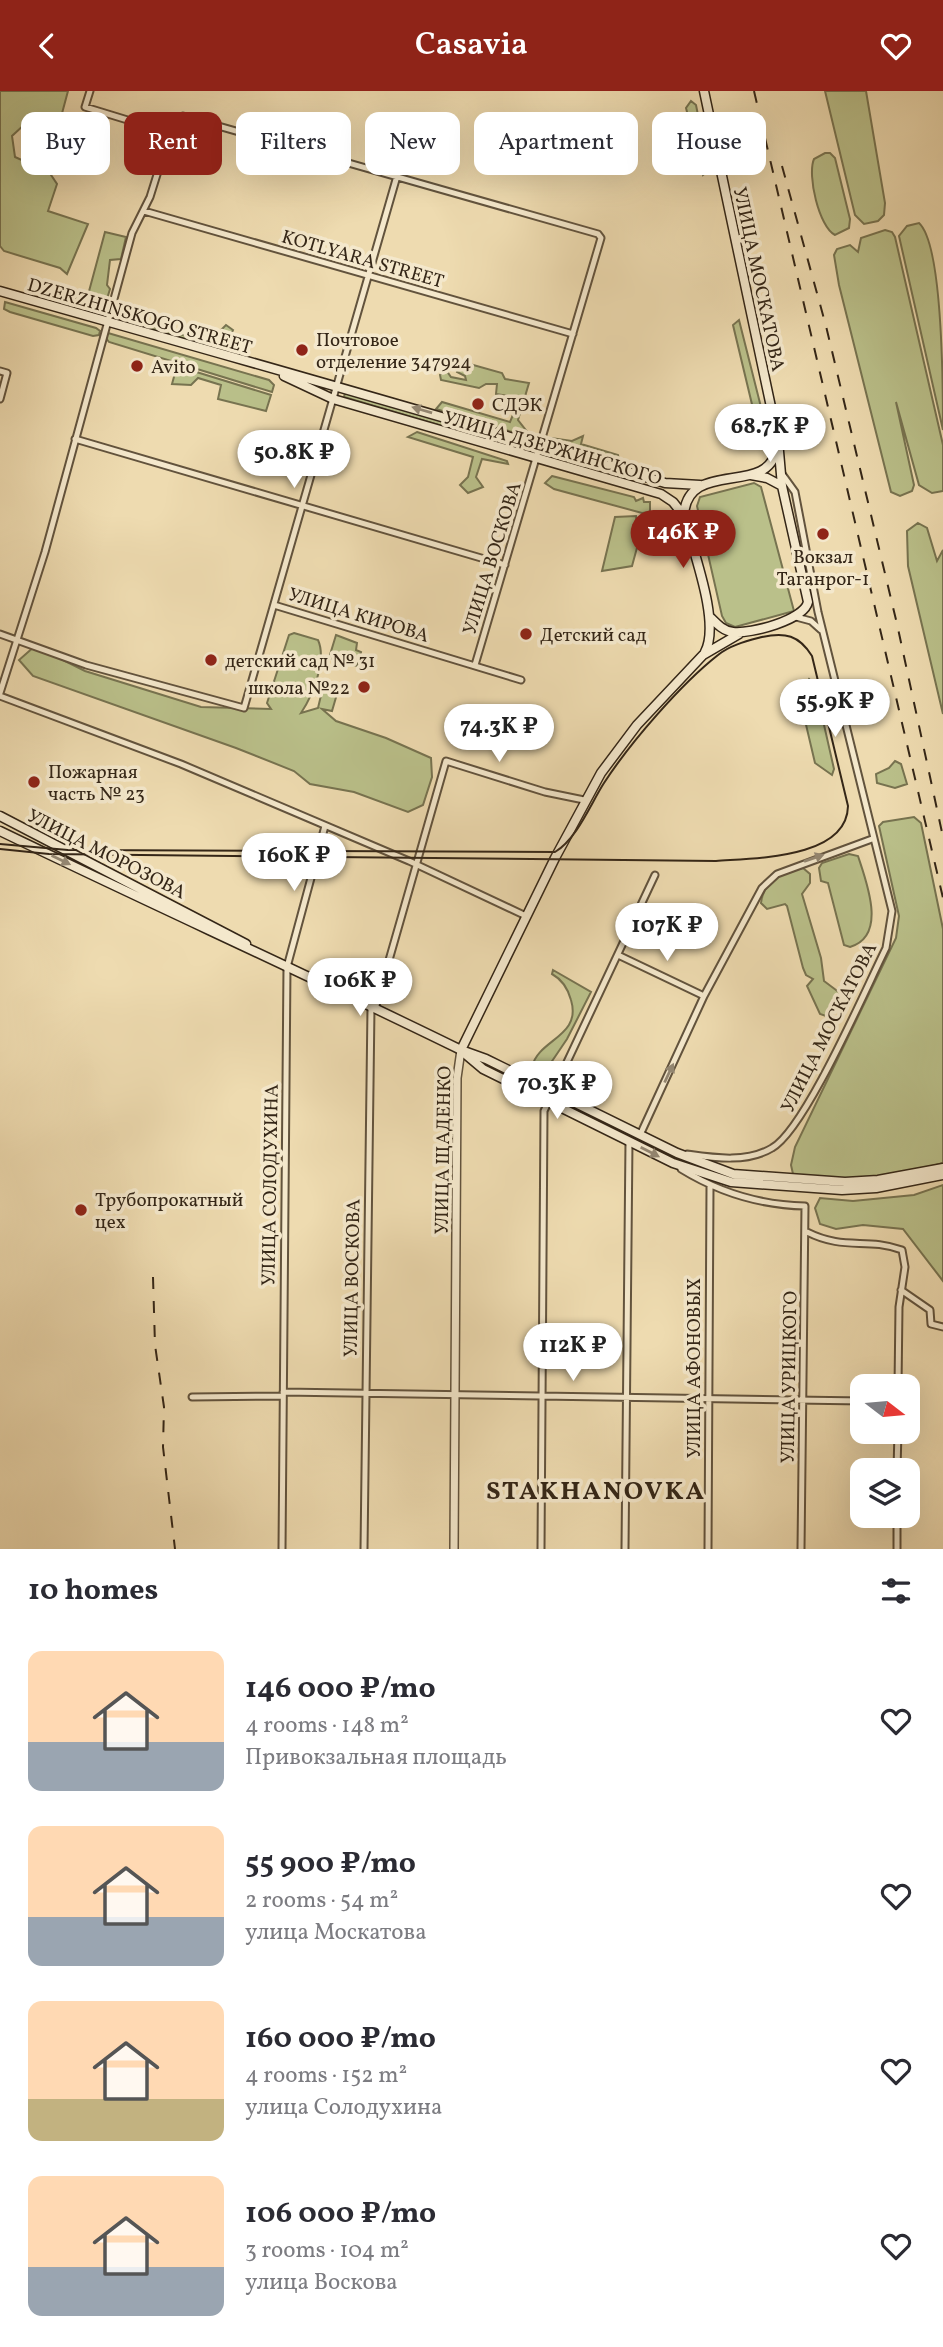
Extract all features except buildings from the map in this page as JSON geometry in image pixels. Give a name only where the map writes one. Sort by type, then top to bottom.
[{"type":"main road","name":"УЛИЦА МОСКАТОВА","points":[[704,91],[778,440],[782,486],[808,602]]},
{"type":"main road","name":"DZERZHINSKOGO STREET","points":[[1,292],[272,370]]},
{"type":"main road","name":"УЛИЦА ДЗЕРЖИНСКОГО","points":[[272,370],[337,386],[665,483],[699,485]]},
{"type":"main road","name":"УЛИЦА ДЗЕРЖИНСКОГО","points":[[272,370],[333,399],[661,494],[673,502],[684,516]]},
{"type":"main road","points":[[703,655],[711,635],[710,617],[684,516],[686,500],[699,485],[748,475],[771,463],[778,440]]},
{"type":"main road","points":[[748,475],[767,478],[782,486]]},
{"type":"main road","points":[[710,617],[728,630],[745,632],[796,617],[807,608],[808,602]]},
{"type":"main road","name":"УЛИЦА ЩАДЕНКО","points":[[460,1051],[584,800],[630,733],[703,655],[724,640],[745,632]]},
{"type":"main road","name":"УЛИЦА МОРОЗОВА","points":[[0,816],[223,930],[273,960]]},
{"type":"main road","name":"УЛИЦА МОРОЗОВА","points":[[0,831],[460,1051],[486,1059],[677,1153],[733,1174],[769,1178],[868,1181],[943,1168]]},
{"type":"main road","name":"УЛИЦА МОРОЗОВА","points":[[460,1051],[483,1069],[673,1163]]},
{"type":"main road","points":[[673,1163],[731,1181],[810,1188],[876,1188],[943,1175]]},
{"type":"street","points":[[90,91],[85,107],[124,119]]},
{"type":"street","points":[[222,126],[598,234],[601,238],[541,446]]},
{"type":"street","points":[[156,175],[144,211],[132,233],[19,640],[0,694],[171,760],[526,916]]},
{"type":"street","points":[[0,634],[86,665],[244,708],[397,176]]},
{"type":"street","name":"KOTLYARA STREET","points":[[144,211],[573,334]]},
{"type":"street","points":[[0,302],[1,292]]},
{"type":"street","points":[[0,371],[7,373],[0,398]]},
{"type":"street","points":[[75,439],[505,565]]},
{"type":"street","name":"УЛИЦА ВОСКОВА","points":[[475,665],[541,446]]},
{"type":"street","name":"УЛИЦА МОСКАТОВА","points":[[677,1153],[725,1158],[762,1153],[779,1144],[797,1124],[890,937],[892,911],[872,839],[818,612],[795,492],[781,474]]},
{"type":"street","points":[[782,486],[795,492]]},
{"type":"street","name":"УЛИЦА МОСКАТОВА","points":[[808,602],[818,612]]},
{"type":"street","name":"УЛИЦА КИРОВА","points":[[274,604],[521,680]]},
{"type":"street","points":[[796,617],[811,621],[824,632]]},
{"type":"street","name":"УЛИЦА ВОСКОВА","points":[[364,1549],[373,1008],[415,865],[446,761],[545,792],[584,800]]},
{"type":"street","name":"УЛИЦА СОЛОДУХИНА","points":[[282,1549],[287,967],[324,827]]},
{"type":"street","points":[[640,1135],[704,996],[756,898],[768,881],[806,861],[872,839]]},
{"type":"street","points":[[541,1549],[544,1111],[655,875]]},
{"type":"street","points":[[618,955],[704,996]]},
{"type":"street","name":"УЛИЦА ЩАДЕНКО","points":[[454,1549],[457,1079],[460,1051]]},
{"type":"street","points":[[625,1549],[629,1141]]},
{"type":"street","name":"УЛИЦА МОРОЗОВА","points":[[673,1163],[710,1187],[748,1200],[805,1206]]},
{"type":"street","name":"УЛИЦА АФОНОВЫХ","points":[[709,1549],[710,1187]]},
{"type":"street","name":"УЛИЦА УРИЦКОГО","points":[[801,1549],[807,1232],[805,1206]]},
{"type":"street","points":[[807,1232],[843,1245],[881,1244],[902,1250],[905,1267],[901,1290],[898,1374]]},
{"type":"street","points":[[901,1290],[930,1310],[931,1324],[943,1327]]},
{"type":"street","points":[[192,1397],[366,1394],[850,1401]]},
{"type":"street","points":[[897,1528],[897,1549]]},
{"type":"green space","points":[[0,91],[68,91],[62,112],[21,112],[21,128],[12,136],[15,157],[21,160],[21,175],[51,175],[57,184],[48,211],[88,224],[67,274],[60,268],[4,251],[0,246]]},
{"type":"green space","points":[[825,91],[866,91],[885,203],[884,215],[878,221],[864,224],[855,215]]},
{"type":"green space","points":[[691,101],[696,105],[697,112],[687,112],[686,108]]},
{"type":"green space","points":[[830,153],[835,158],[850,219],[849,228],[835,235],[819,212],[813,188],[814,159]]},
{"type":"green space","points":[[919,223],[927,237],[937,288],[942,353],[943,430],[899,236],[907,226]]},
{"type":"green space","points":[[885,230],[892,232],[895,237],[943,445],[943,491],[932,493],[919,485],[896,402],[914,485],[912,491],[900,496],[891,492],[839,285],[834,255],[837,249],[850,245],[858,252],[861,238]]},
{"type":"green space","points":[[105,232],[126,237],[121,259],[110,260],[107,285],[110,289],[103,312],[98,315],[66,306],[63,303],[88,295]]},
{"type":"green space","points":[[5,302],[96,328],[100,331],[99,335],[93,336],[10,312],[4,309]]},
{"type":"green space","points":[[739,320],[762,420],[756,421],[733,325]]},
{"type":"green space","points":[[145,325],[209,342],[226,325],[233,330],[228,341],[229,352],[142,328]]},
{"type":"green space","points":[[108,333],[269,380],[274,385],[272,392],[109,342],[106,338]]},
{"type":"green space","points":[[459,361],[502,373],[505,379],[529,383],[518,420],[532,438],[436,409],[442,402],[510,422],[520,398],[496,394],[497,384],[486,384],[479,388],[441,380],[440,375],[446,370],[451,377],[466,380],[465,376],[457,372]]},
{"type":"green space","points":[[177,366],[271,395],[266,411],[218,399],[221,385],[198,378],[191,385],[172,384]]},
{"type":"green space","points":[[345,393],[528,446],[529,449],[527,451],[344,397]]},
{"type":"green space","points":[[417,432],[507,461],[508,464],[482,459],[476,477],[483,487],[468,493],[460,485],[468,477],[473,457],[408,437]]},
{"type":"green space","points":[[583,436],[581,444],[618,455],[620,464],[550,443],[550,438],[572,441]]},
{"type":"green space","points":[[552,476],[634,497],[636,501],[643,498],[644,502],[650,502],[650,512],[642,513],[554,489],[545,483]]},
{"type":"green space","points":[[754,483],[761,487],[794,611],[735,627],[726,623],[722,616],[697,506],[700,497]]},
{"type":"green space","points":[[636,516],[638,544],[632,566],[602,571],[615,517]]},
{"type":"green space","points":[[918,523],[927,528],[937,561],[943,550],[943,714],[908,566],[907,531]]},
{"type":"green space","points":[[294,633],[318,640],[321,657],[310,697],[301,713],[318,708],[324,683],[339,687],[332,711],[322,709],[336,721],[386,738],[431,758],[432,777],[423,805],[408,812],[354,792],[310,784],[294,771],[236,748],[33,676],[19,660],[35,646],[85,671],[201,707],[271,709],[267,703],[289,635]]},
{"type":"green space","points":[[336,635],[357,643],[356,650],[361,652],[357,666],[329,658]]},
{"type":"green space","points":[[809,679],[815,685],[834,769],[832,775],[815,763],[799,695]]},
{"type":"green space","points":[[895,761],[901,764],[907,784],[895,788],[877,783],[876,774],[889,768]]},
{"type":"green space","points":[[914,817],[921,823],[943,929],[943,1163],[907,1172],[849,1179],[793,1174],[791,1165],[795,1147],[896,938],[899,916],[879,826],[883,822]]},
{"type":"green space","points":[[849,854],[858,856],[871,907],[868,932],[862,941],[850,947],[844,945],[828,883],[821,881],[819,868],[822,863]]},
{"type":"green space","points":[[803,868],[810,874],[810,883],[802,894],[821,958],[824,981],[840,993],[829,1017],[820,1014],[807,986],[813,979],[806,975],[803,968],[787,906],[785,904],[767,909],[761,903],[766,889],[776,878]]},
{"type":"green space","points":[[553,970],[591,992],[567,1039],[544,1073],[532,1067],[536,1058],[565,1030],[573,1012],[568,992],[562,982],[552,974]]},
{"type":"green space","points":[[943,1185],[943,1281],[903,1229],[863,1225],[836,1229],[820,1224],[815,1208],[820,1198],[853,1201],[914,1195]]},
{"type":"tram line","points":[[0,844],[68,850],[555,852],[577,830],[604,783],[628,750],[688,682],[728,649],[750,640],[778,635],[797,639],[812,656],[848,806],[844,823],[832,837],[816,846],[774,856],[716,861],[49,854],[0,849]]},
{"type":"railway","points":[[754,91],[943,898]]},
{"type":"railway","points":[[782,166],[826,326],[897,624],[943,837]]},
{"type":"railway","points":[[153,1277],[155,1345],[164,1407],[163,1447],[175,1549]]},
{"type":"place","name":"Почтовое отделение 347924","points":[[302,350]]},
{"type":"place","name":"Avito","points":[[137,366]]},
{"type":"place","name":"СДЭК","points":[[478,404]]},
{"type":"place","name":"Вокзал Таганрог-1","points":[[823,534]]},
{"type":"place","name":"Детский сад","points":[[526,634]]},
{"type":"place","name":"детский сад № 31","points":[[211,660]]},
{"type":"place","name":"школа №22","points":[[364,687]]},
{"type":"place","name":"Пожарная часть № 23","points":[[34,782]]},
{"type":"place","name":"Трубопрокатный цех","points":[[81,1210]]},
{"type":"district","name":"STAKHANOVKA","points":[[596,1490]]}]
